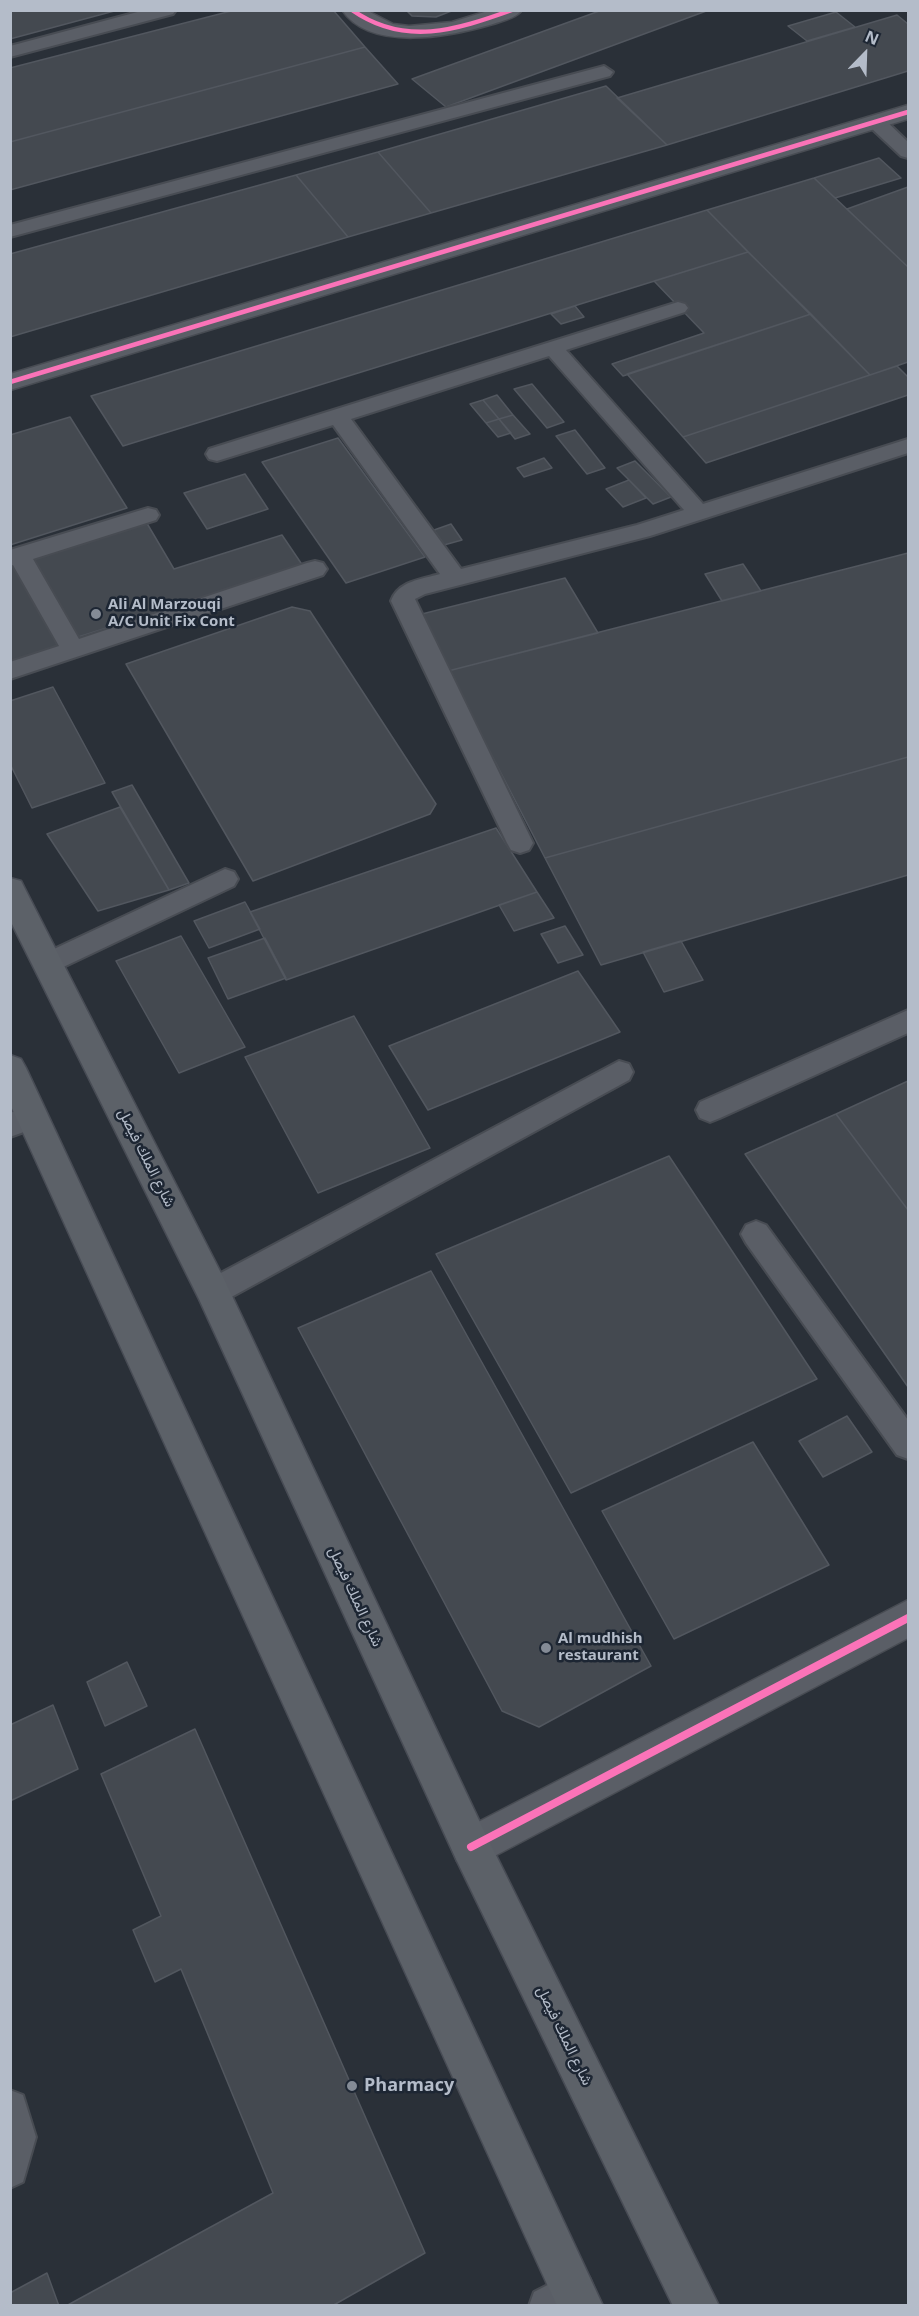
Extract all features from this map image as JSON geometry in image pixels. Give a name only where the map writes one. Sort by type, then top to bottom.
[{"type":"main road","name":"شارع الملك فيصل","points":[[10,889],[213,1292],[471,1847],[697,2306]]},
{"type":"main road","points":[[10,1068],[22,1121],[568,2301]]},
{"type":"street","points":[[352,10],[378,25],[406,32],[437,32],[466,27],[512,10]]},
{"type":"street","points":[[10,382],[909,112]]},
{"type":"street","points":[[471,1847],[909,1618]]},
{"type":"lane","points":[[10,52],[167,10]]},
{"type":"lane","points":[[10,231],[604,72]]},
{"type":"lane","points":[[876,122],[909,152]]},
{"type":"lane","points":[[217,454],[678,308]]},
{"type":"lane","points":[[553,348],[699,513]]},
{"type":"lane","points":[[338,416],[456,579]]},
{"type":"lane","points":[[520,843],[403,601],[410,591],[573,550],[699,513],[909,446]]},
{"type":"lane","points":[[73,650],[15,557],[148,515]]},
{"type":"lane","points":[[10,671],[315,569]]},
{"type":"lane","points":[[48,963],[225,879]]},
{"type":"lane","points":[[710,1110],[909,1021]]},
{"type":"lane","points":[[213,1292],[619,1072]]},
{"type":"lane","points":[[756,1234],[909,1445]]},
{"type":"lane","points":[[10,2108],[17,2137],[10,2169]]},
{"type":"building","points":[[10,10],[118,10],[10,39]]},
{"type":"building","points":[[235,10],[333,10],[365,47],[10,142],[10,68]]},
{"type":"building","points":[[406,10],[454,10],[436,17],[412,16]]},
{"type":"building","points":[[602,10],[709,10],[446,107],[412,79]]},
{"type":"building","points":[[836,12],[855,27],[807,41],[788,26]]},
{"type":"building","points":[[897,15],[908,24],[908,71],[667,145],[617,98]]},
{"type":"building","points":[[365,47],[398,84],[10,190],[10,142]]},
{"type":"building","points":[[606,86],[667,145],[431,213],[378,152]]},
{"type":"building","points":[[378,152],[431,213],[348,237],[296,175]]},
{"type":"building","points":[[879,158],[901,178],[835,198],[814,178]]},
{"type":"building","points":[[296,175],[348,237],[10,337],[10,254]]},
{"type":"building","points":[[814,178],[908,267],[908,362],[870,375],[707,210]]},
{"type":"building","points":[[908,187],[908,267],[847,209]]},
{"type":"building","points":[[707,210],[748,252],[123,446],[91,396]]},
{"type":"building","points":[[748,252],[811,314],[623,376],[612,364],[704,333],[654,281]]},
{"type":"building","points":[[575,306],[584,317],[561,324],[551,314]]},
{"type":"building","points":[[811,314],[870,375],[683,437],[627,374]]},
{"type":"building","points":[[897,366],[908,377],[908,395],[706,463],[683,437]]},
{"type":"building","points":[[532,384],[564,422],[547,428],[514,389]]},
{"type":"building","points":[[497,395],[513,415],[499,419],[483,400]]},
{"type":"building","points":[[483,400],[499,419],[486,423],[470,404]]},
{"type":"building","points":[[513,415],[530,434],[515,439],[499,419]]},
{"type":"building","points":[[70,417],[127,508],[10,545],[10,435]]},
{"type":"building","points":[[499,419],[511,433],[498,437],[486,423]]},
{"type":"building","points":[[575,430],[605,468],[587,474],[556,436]]},
{"type":"building","points":[[338,438],[425,557],[346,583],[262,462]]},
{"type":"building","points":[[544,458],[552,468],[524,477],[517,468]]},
{"type":"building","points":[[635,461],[671,497],[653,504],[617,468]]},
{"type":"building","points":[[245,474],[268,509],[207,529],[184,493]]},
{"type":"building","points":[[629,480],[646,498],[623,507],[606,489]]},
{"type":"building","points":[[145,520],[174,569],[282,535],[303,566],[75,638],[30,555]]},
{"type":"building","points":[[451,524],[462,540],[444,545],[434,530]]},
{"type":"building","points":[[908,553],[908,757],[545,858],[448,671]]},
{"type":"building","points":[[743,564],[761,591],[722,601],[705,574]]},
{"type":"building","points":[[17,565],[65,647],[10,665],[10,567]]},
{"type":"building","points":[[565,578],[598,633],[448,671],[418,615]]},
{"type":"building","points":[[292,607],[310,611],[436,804],[430,814],[253,881],[126,664]]},
{"type":"building","points":[[53,687],[105,783],[32,808],[10,764],[10,701]]},
{"type":"building","points":[[908,757],[908,875],[601,965],[545,858]]},
{"type":"building","points":[[132,785],[189,883],[169,890],[112,792]]},
{"type":"building","points":[[120,807],[169,890],[98,911],[47,834]]},
{"type":"building","points":[[496,828],[537,892],[286,980],[250,912]]},
{"type":"building","points":[[537,892],[554,918],[514,931],[499,905]]},
{"type":"building","points":[[245,902],[260,929],[209,948],[194,921]]},
{"type":"building","points":[[565,926],[583,955],[558,963],[541,934]]},
{"type":"building","points":[[181,936],[245,1047],[179,1073],[116,961]]},
{"type":"building","points":[[265,938],[286,978],[228,999],[208,958]]},
{"type":"building","points":[[681,941],[703,980],[664,992],[643,952]]},
{"type":"building","points":[[578,971],[620,1032],[428,1110],[389,1046]]},
{"type":"building","points":[[354,1016],[430,1148],[318,1193],[245,1057]]},
{"type":"building","points":[[908,1081],[908,1210],[836,1114]]},
{"type":"building","points":[[836,1114],[908,1210],[908,1387],[745,1154]]},
{"type":"building","points":[[669,1156],[817,1379],[571,1493],[436,1254]]},
{"type":"building","points":[[431,1271],[651,1666],[539,1727],[502,1711],[298,1328]]},
{"type":"building","points":[[847,1416],[872,1452],[823,1477],[799,1441]]},
{"type":"building","points":[[753,1442],[829,1565],[674,1639],[602,1511]]},
{"type":"building","points":[[127,1662],[147,1706],[105,1726],[87,1682]]},
{"type":"building","points":[[53,1705],[78,1769],[10,1801],[10,1725]]},
{"type":"building","points":[[195,1729],[425,2253],[332,2306],[66,2306],[273,2193],[181,1969],[155,1982],[133,1930],[161,1916],[101,1774]]},
{"type":"building","points":[[47,2273],[59,2306],[10,2306],[10,2293]]},
{"type":"cycle path","points":[[352,10],[370,22],[389,29],[409,32],[430,32],[452,28],[512,10]]},
{"type":"cycle path","points":[[10,382],[908,112]]},
{"type":"cycle path","points":[[471,1847],[908,1618]]},
{"type":"place","name":"Ali Al Marzouqi A/C Unit Fix Cont","points":[[96,614]]},
{"type":"place","name":"Al mudhish restaurant","points":[[546,1648]]},
{"type":"place","name":"Pharmacy","points":[[352,2086]]}]
